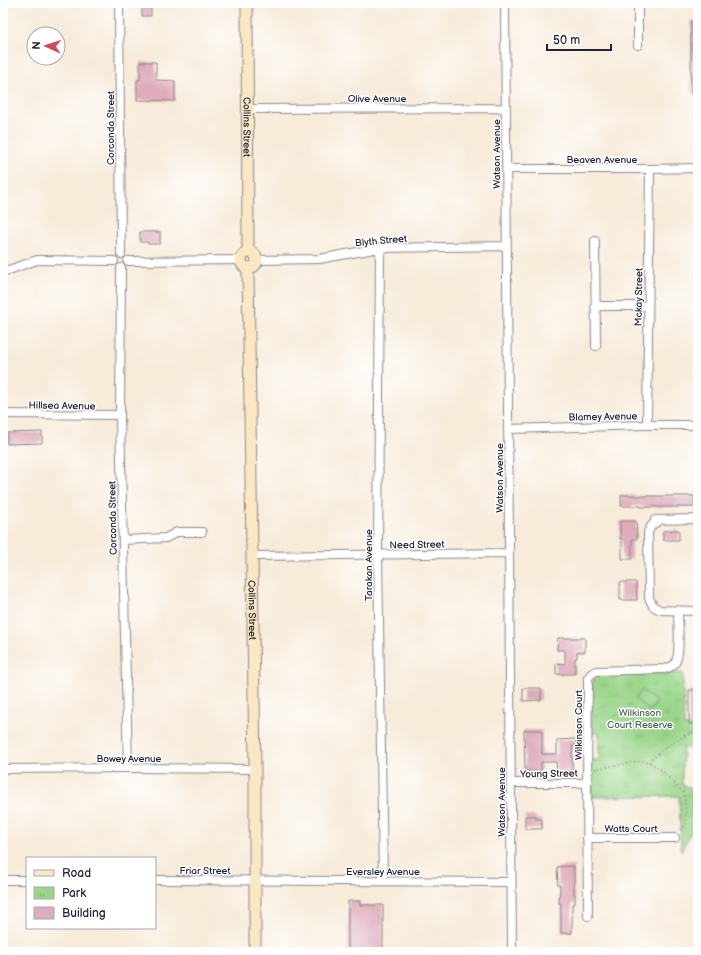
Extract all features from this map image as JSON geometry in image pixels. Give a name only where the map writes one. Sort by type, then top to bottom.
[{"type":"street","name":"Corconda Street","points":[[119,3],[121,254]]},
{"type":"street","name":"Collins Street","points":[[246,3],[248,109],[246,260],[255,769],[255,952]]},
{"type":"street","name":"Watson Avenue","points":[[505,3],[512,952]]},
{"type":"street","points":[[638,3],[638,46]]},
{"type":"street","name":"Olive Avenue","points":[[248,109],[506,108]]},
{"type":"street","name":"Beaven Avenue","points":[[506,169],[698,168]]},
{"type":"street","name":"Mckay Street","points":[[647,425],[650,169]]},
{"type":"street","points":[[595,242],[596,346]]},
{"type":"street","name":"Blyth Street","points":[[257,260],[319,259],[380,248],[507,246]]},
{"type":"street","name":"Tarakan Avenue","points":[[380,248],[378,555],[383,881]]},
{"type":"street","points":[[114,261],[116,256],[121,254],[126,256],[128,261]]},
{"type":"street","points":[[3,272],[37,260],[114,261]]},
{"type":"street","points":[[128,261],[246,260],[252,267],[255,266],[257,260]]},
{"type":"street","points":[[114,261],[116,266],[121,268],[125,266],[128,261]]},
{"type":"street","name":"Corconda Street","points":[[121,268],[120,415],[128,768]]},
{"type":"street","points":[[595,306],[648,306]]},
{"type":"street","name":"Hillsea Avenue","points":[[3,414],[120,415]]},
{"type":"street","name":"Blamey Avenue","points":[[508,428],[698,425]]},
{"type":"street","points":[[650,520],[698,519]]},
{"type":"street","points":[[661,520],[652,525],[648,532],[649,598],[652,606],[660,610],[698,611]]},
{"type":"street","points":[[123,540],[166,538],[177,532],[202,532]]},
{"type":"street","name":"Need Street","points":[[252,556],[509,553]]},
{"type":"street","name":"Wilkinson Court","points":[[588,916],[588,678],[596,671],[664,669],[675,664],[678,656],[678,611]]},
{"type":"street","name":"Bowey Avenue","points":[[3,769],[255,769]]},
{"type":"street","name":"Young Street","points":[[511,783],[587,783]]},
{"type":"street","name":"Watts Court","points":[[587,838],[675,838]]},
{"type":"street","points":[[3,880],[26,880]]},
{"type":"street","name":"Friar Street","points":[[156,880],[255,880]]},
{"type":"street","name":"Eversley Avenue","points":[[255,880],[511,882]]},
{"type":"path","points":[[649,762],[659,752],[675,741],[698,730]]},
{"type":"path","points":[[587,770],[640,761],[649,762],[661,770],[683,792],[685,799],[686,825],[675,838]]},
{"type":"green space","name":"Wilkinson Court Reserve","points":[[683,673],[684,726],[698,726],[698,748],[683,748],[682,785],[692,788],[692,831],[681,851],[679,796],[592,797],[592,760],[599,760],[599,733],[592,733],[592,685],[595,678],[601,674]]},
{"type":"green space","points":[[642,690],[657,702],[650,711],[635,699]]},
{"type":"building","points":[[142,3],[151,3],[151,16],[142,16]]},
{"type":"building","points":[[691,21],[698,21],[698,94],[691,94]]},
{"type":"building","points":[[140,62],[156,62],[156,80],[175,81],[175,101],[137,100],[137,80],[140,80]]},
{"type":"building","points":[[140,232],[160,232],[160,244],[140,242]]},
{"type":"building","points":[[42,432],[42,443],[7,444],[7,433]]},
{"type":"building","points":[[621,495],[694,496],[694,507],[621,506]]},
{"type":"building","points":[[620,521],[636,521],[637,539],[632,539],[632,559],[622,559]]},
{"type":"building","points":[[679,530],[679,540],[663,540],[663,531]]},
{"type":"building","points":[[620,582],[636,582],[637,600],[620,600]]},
{"type":"building","points":[[558,638],[585,638],[585,652],[577,652],[577,658],[575,658],[575,674],[556,674],[556,663],[565,664],[565,650],[557,650]]},
{"type":"building","points":[[523,688],[541,688],[541,700],[523,701]]},
{"type":"building","points":[[689,690],[698,690],[698,724],[689,724]]},
{"type":"building","points":[[524,730],[542,730],[542,754],[557,754],[557,740],[575,739],[575,746],[572,746],[572,771],[557,772],[556,762],[541,762],[541,771],[525,771]]},
{"type":"building","points":[[525,816],[536,816],[536,819],[542,819],[542,829],[525,829]]},
{"type":"building","points":[[574,866],[575,904],[572,904],[572,933],[561,933],[561,903],[559,903],[560,885],[558,885],[557,867]]},
{"type":"building","points":[[348,901],[360,901],[360,905],[383,905],[383,952],[348,952]]}]
